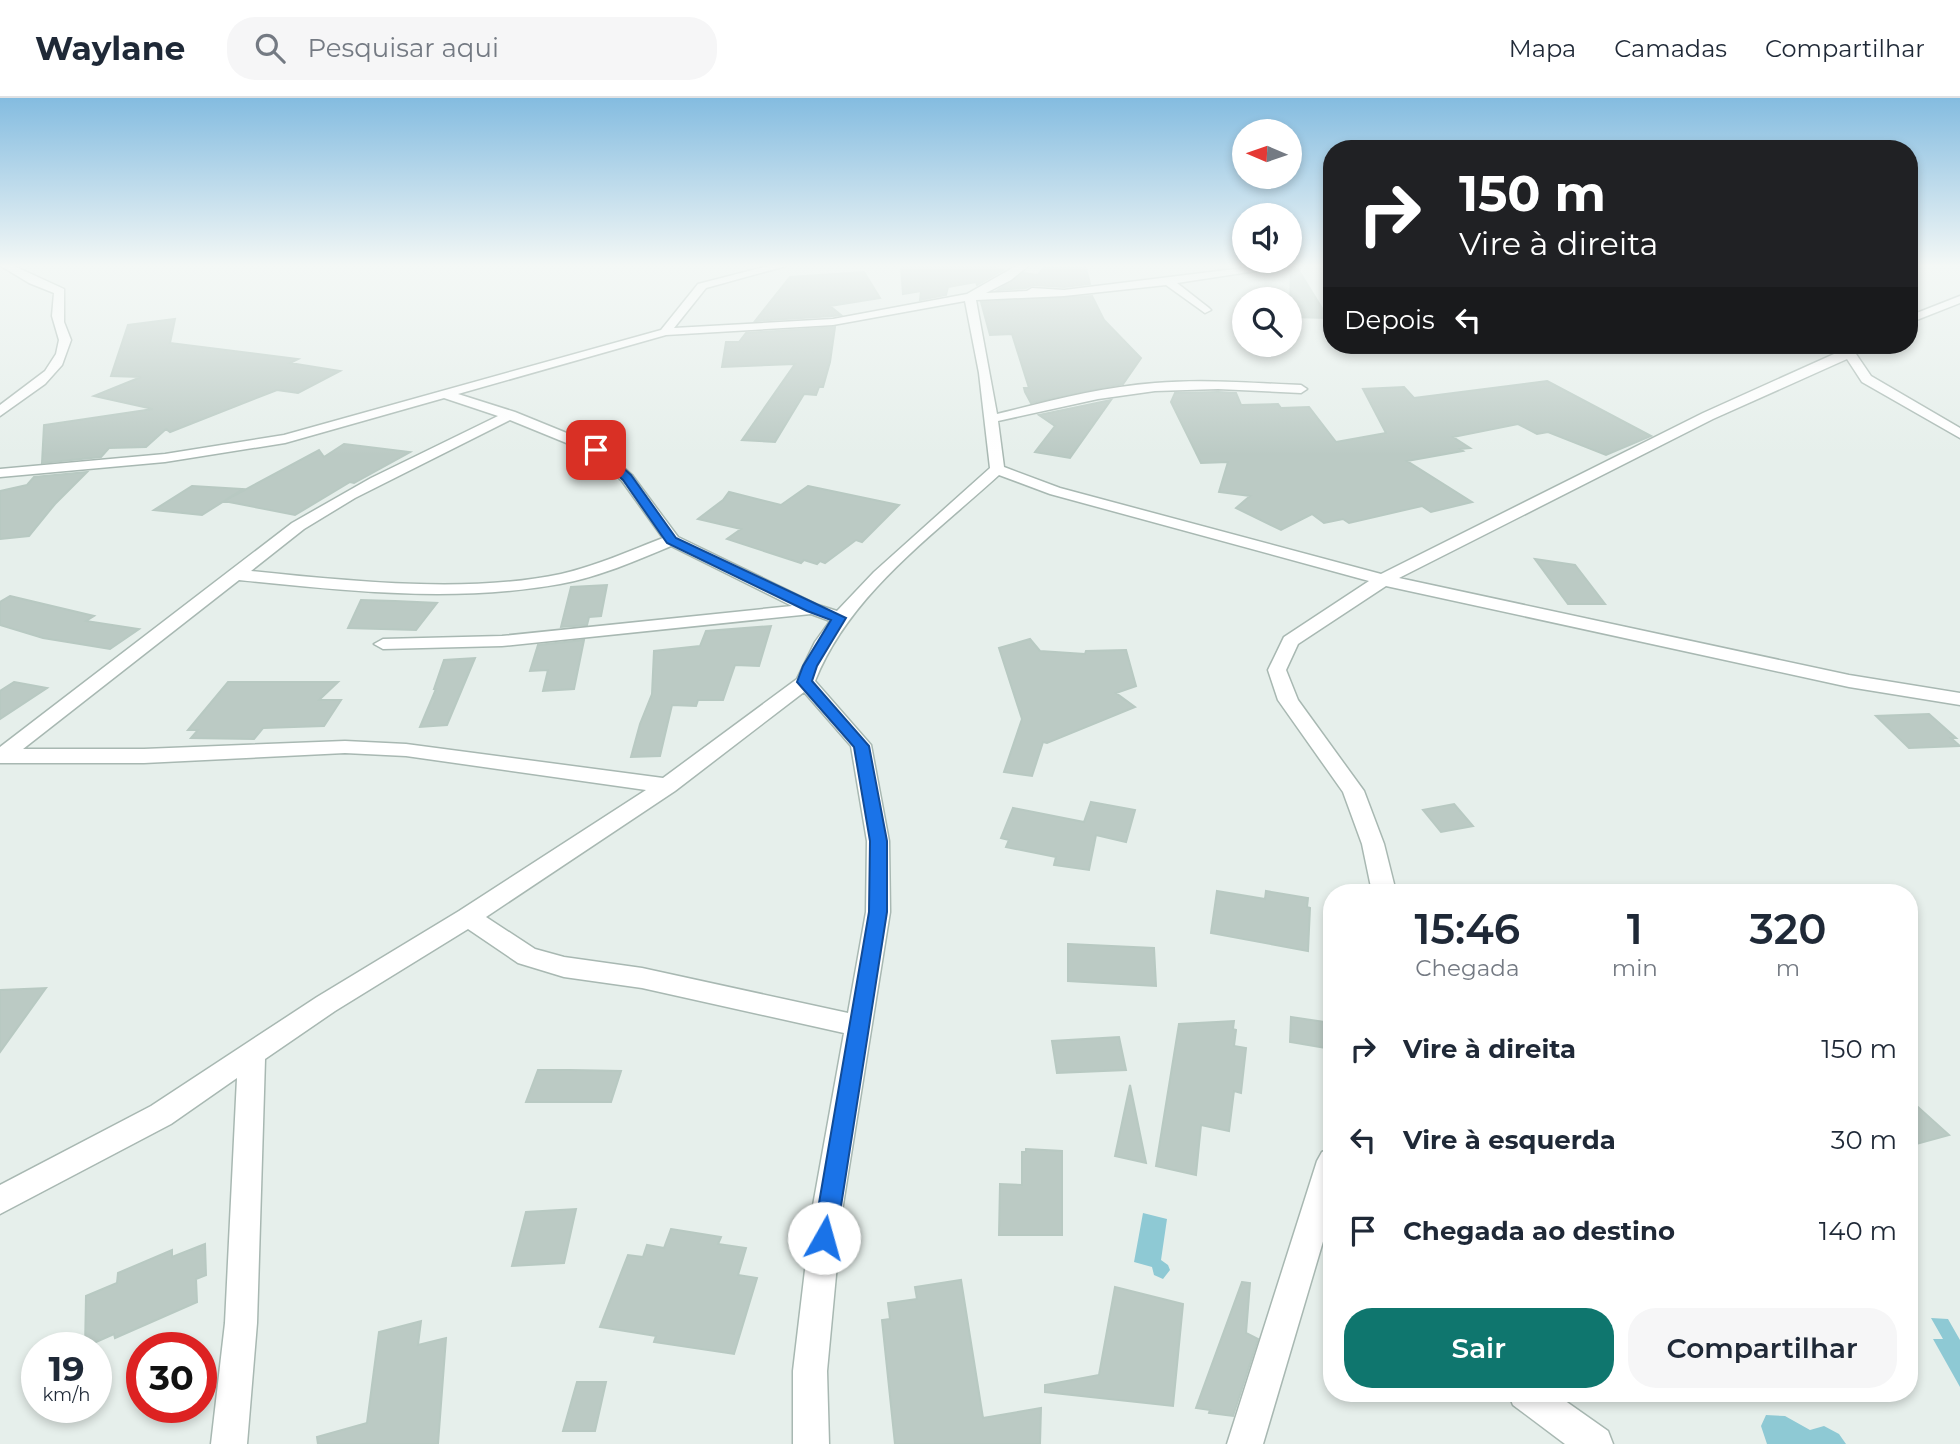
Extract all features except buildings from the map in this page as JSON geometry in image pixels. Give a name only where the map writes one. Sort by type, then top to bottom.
[{"type":"street","points":[[0,412],[54,371],[64,353],[65,340],[58,329]]},
{"type":"street","points":[[665,332],[668,329]]},
{"type":"street","points":[[0,473],[165,458],[285,439],[665,332],[731,329]]},
{"type":"street","points":[[976,329],[985,373],[997,468]]},
{"type":"street","points":[[1382,884],[1373,844],[1353,791],[1288,700],[1277,670],[1290,641],[1383,580],[1708,416],[1845,354]]},
{"type":"street","points":[[1858,354],[1866,379],[1960,434]]},
{"type":"street","points":[[991,419],[1093,395],[1135,389],[1177,386],[1301,389]]},
{"type":"street","points":[[446,394],[510,415],[596,450],[627,478],[672,540],[812,609],[839,618]]},
{"type":"street","points":[[0,756],[233,574],[339,500],[510,415]]},
{"type":"street","points":[[997,468],[1055,491],[1383,580],[1849,681],[1960,699]]},
{"type":"street","points":[[0,1200],[161,1115],[326,1004],[468,917],[667,786],[805,682],[810,666],[839,618],[861,593],[997,468]]},
{"type":"street","points":[[233,574],[337,585],[489,589],[561,579],[602,568],[672,540]]},
{"type":"street","points":[[383,644],[502,641],[812,609]]},
{"type":"street","points":[[805,682],[861,746],[878,841],[878,912],[827,1211],[810,1371],[811,1444]]},
{"type":"street","points":[[0,756],[144,756],[345,747],[476,757],[667,786]]},
{"type":"street","points":[[468,917],[527,956],[565,967],[642,978],[859,1026]]},
{"type":"street","points":[[229,1444],[242,1323],[252,1055]]},
{"type":"street","points":[[1245,1444],[1323,1220]]},
{"type":"street","points":[[1537,1402],[1595,1444]]},
{"type":"water","points":[[1143,1213],[1167,1219],[1161,1260],[1170,1270],[1163,1279],[1154,1275],[1152,1267],[1134,1262]]},
{"type":"water","points":[[1931,1318],[1948,1319],[1960,1340],[1960,1387],[1933,1339],[1943,1339]]},
{"type":"water","points":[[1766,1415],[1785,1416],[1810,1430],[1824,1426],[1839,1434],[1846,1444],[1767,1444],[1761,1426]]},
{"type":"route","points":[[596,450],[627,478],[641,501],[659,520],[672,540],[812,609],[839,618],[810,666],[805,682],[861,746],[878,841],[878,912],[824,1238]]}]
